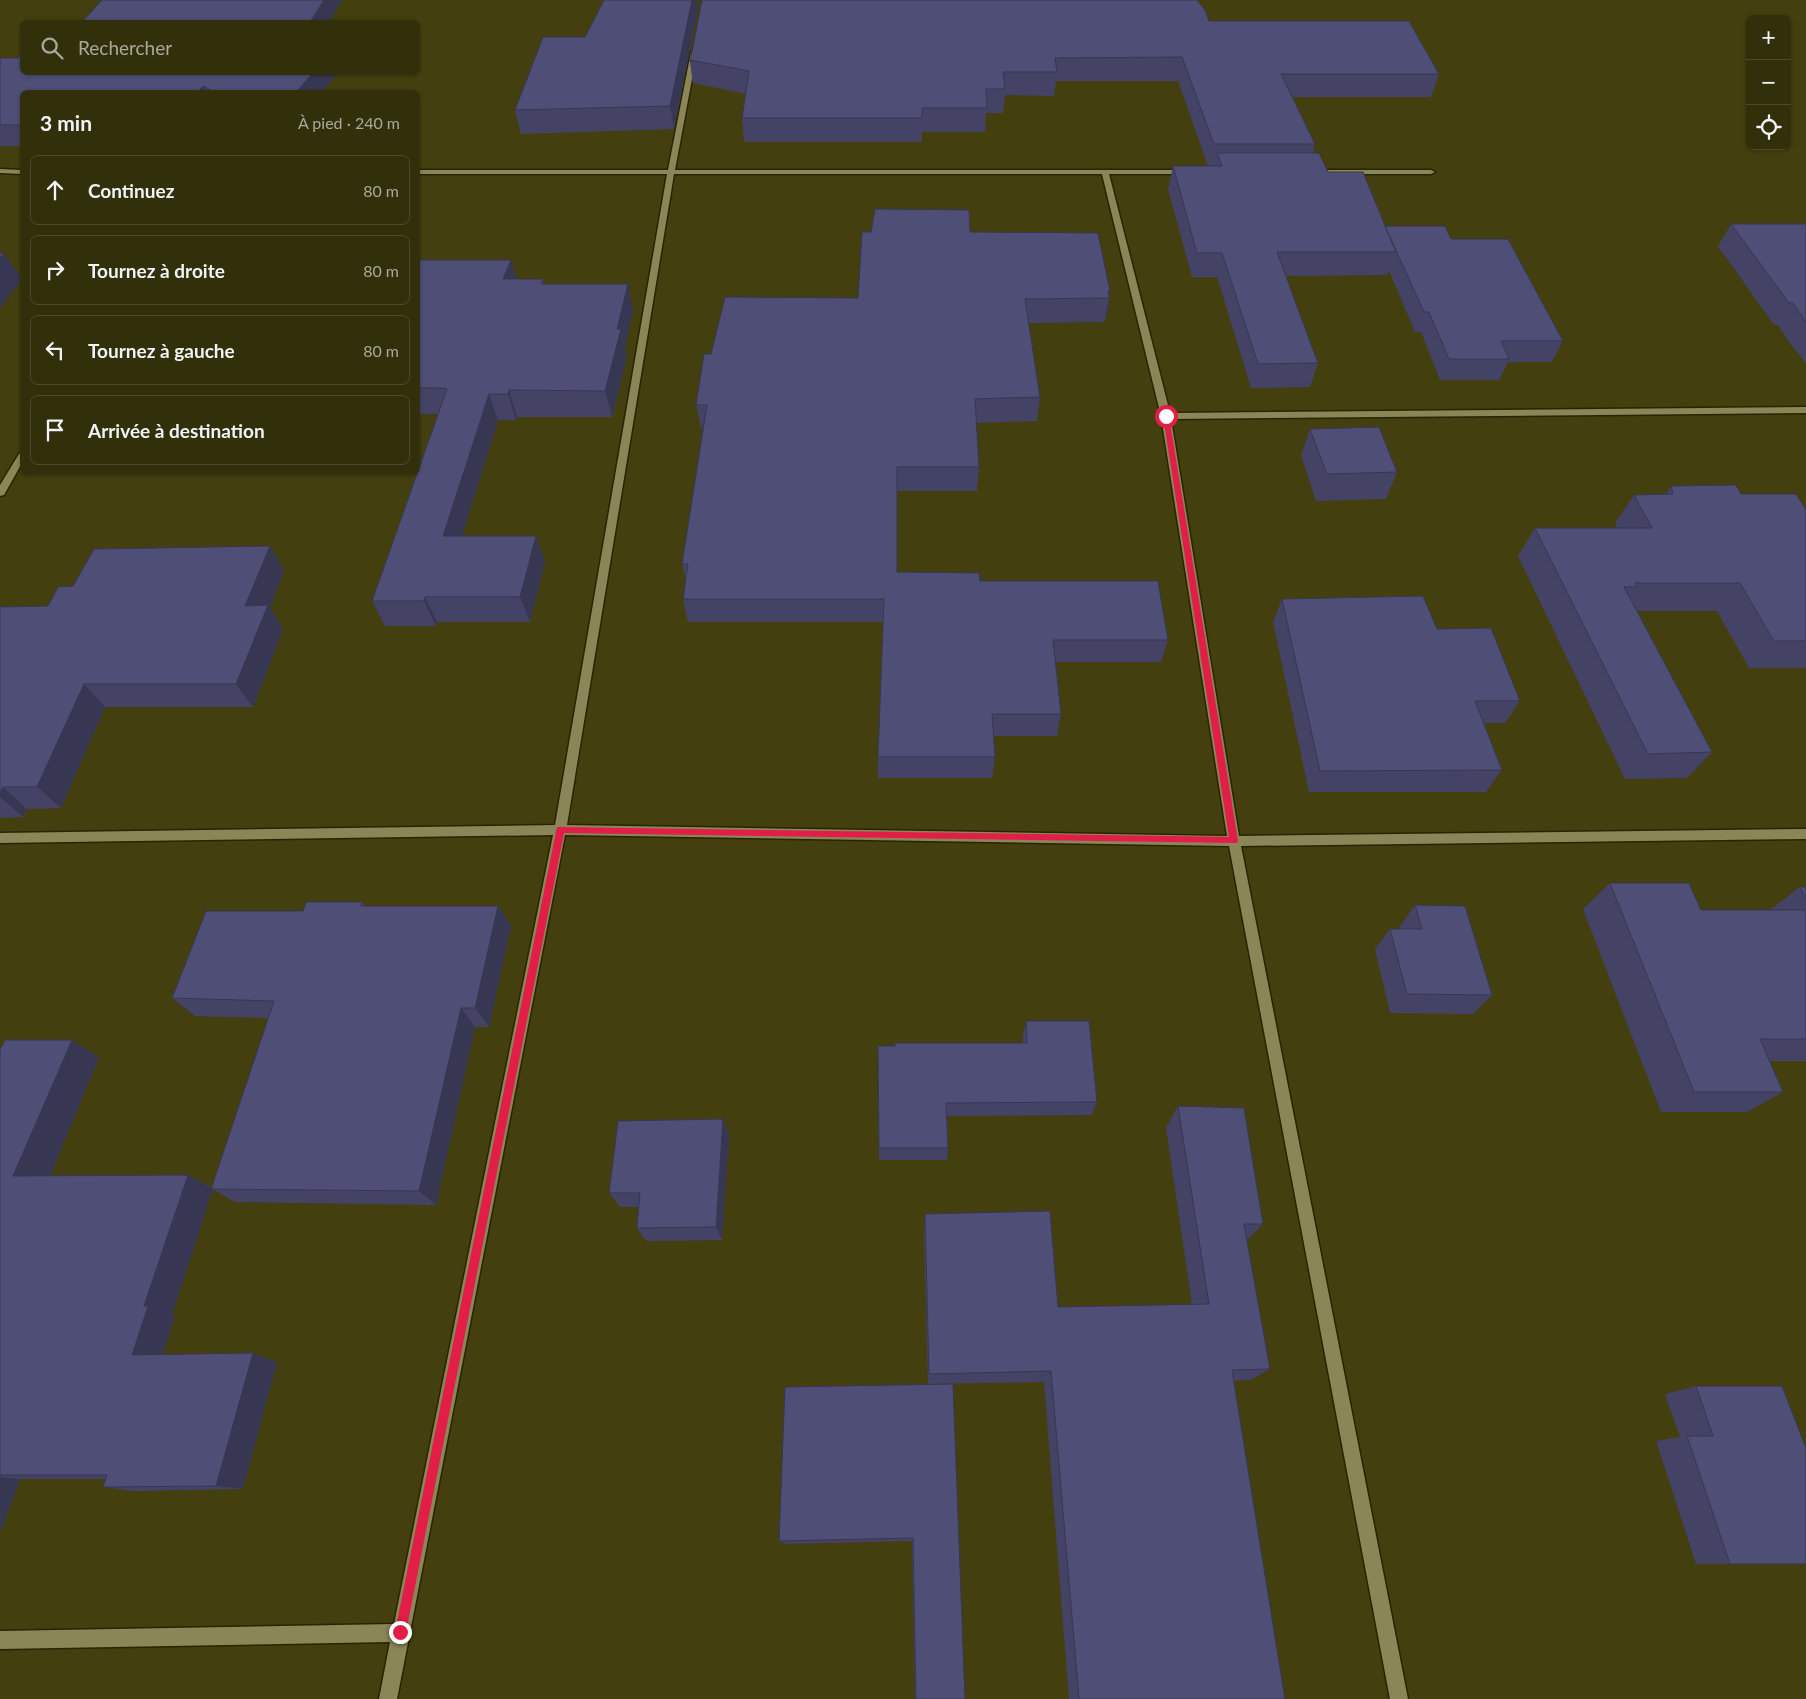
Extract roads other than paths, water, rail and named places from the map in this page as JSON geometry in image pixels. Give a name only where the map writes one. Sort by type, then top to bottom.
[{"type":"street","points":[[388,1699],[560,830],[671,172],[696,38]]},
{"type":"street","points":[[0,172],[20,172]]},
{"type":"street","points":[[420,172],[1194,172]]},
{"type":"street","points":[[1105,172],[1166,416],[1234,841],[1399,1699]]},
{"type":"street","points":[[1303,172],[1431,172]]},
{"type":"street","points":[[1166,416],[1806,410]]},
{"type":"street","points":[[0,493],[20,459]]},
{"type":"street","points":[[0,838],[560,830],[1234,841],[1806,834]]},
{"type":"street","points":[[0,1640],[400,1632]]}]
